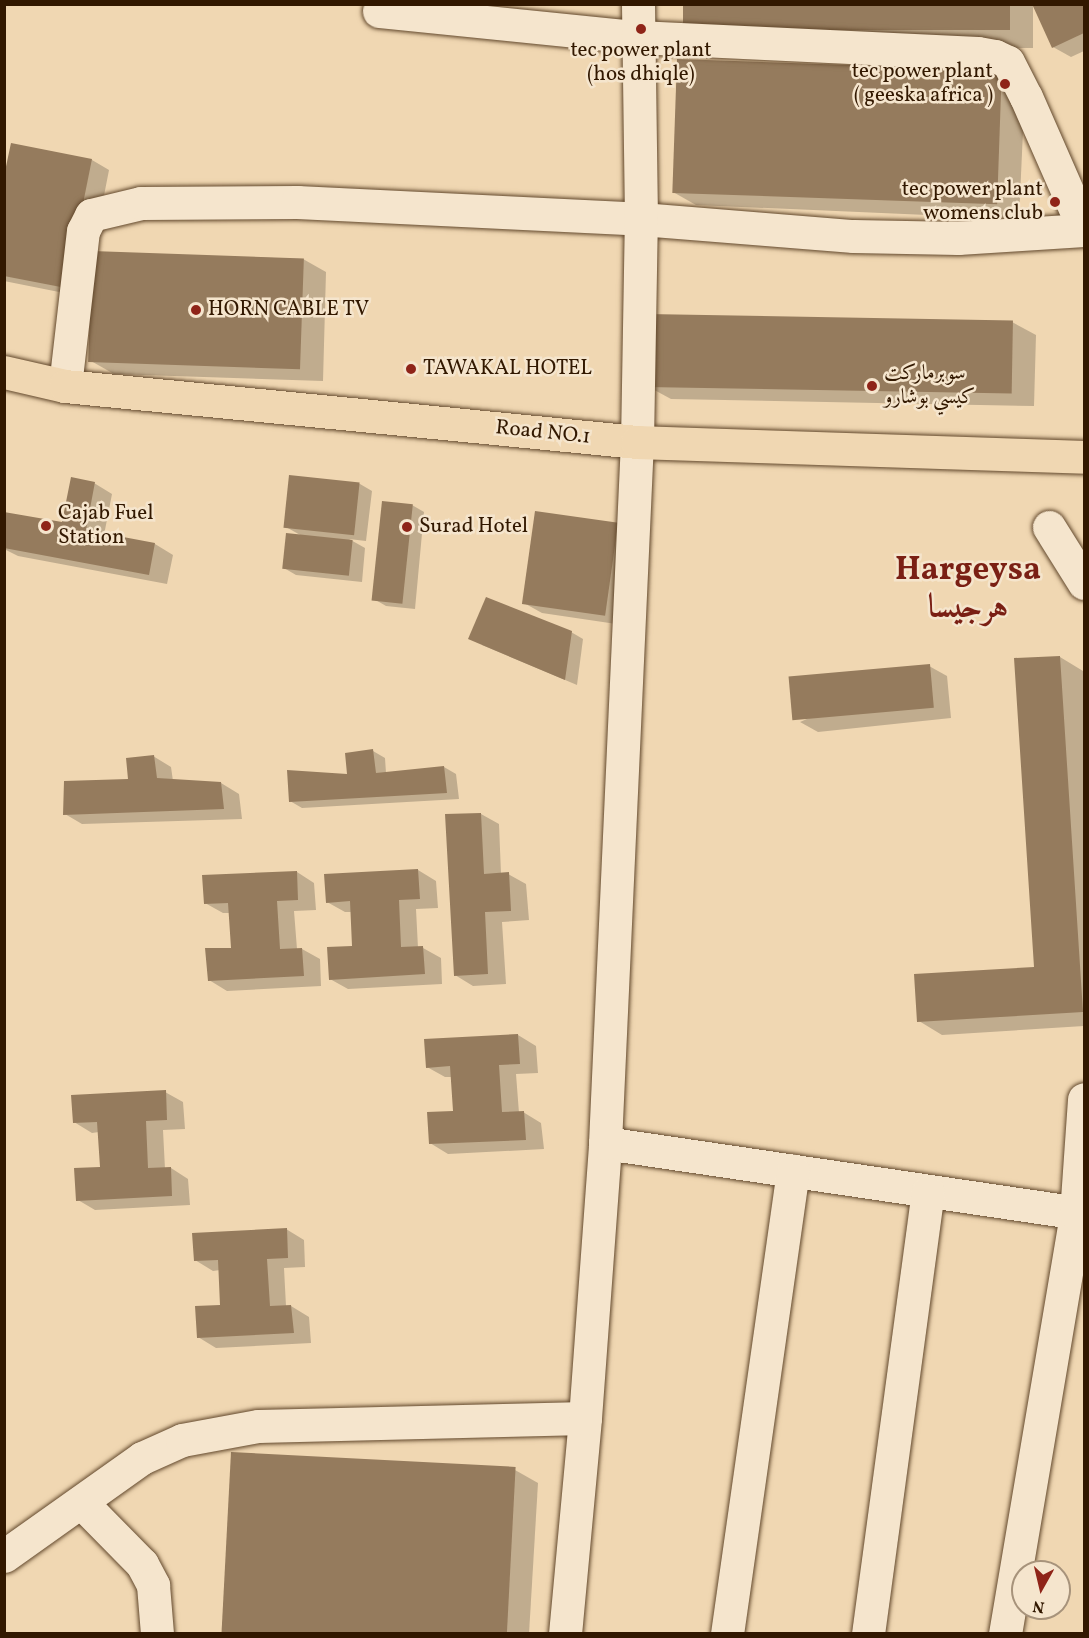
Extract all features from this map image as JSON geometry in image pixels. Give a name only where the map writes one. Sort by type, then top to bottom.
[{"type":"highway","name":"Road NO.1","points":[[4,372],[65,386],[637,442],[1084,457]]},
{"type":"street","points":[[565,1634],[585,1418],[605,1143],[637,442],[641,219],[638,4]]},
{"type":"street","points":[[65,386],[83,231],[91,215],[141,203],[297,201],[641,219],[853,237],[958,238],[1084,229],[1026,97],[1008,62],[995,56],[978,53],[637,37],[379,11]]},
{"type":"street","points":[[1049,527],[1084,583]]},
{"type":"street","points":[[1005,1634],[1080,1214],[1084,1099]]},
{"type":"street","points":[[605,1143],[1080,1214]]},
{"type":"street","points":[[728,1634],[793,1172]]},
{"type":"street","points":[[868,1634],[928,1192]]},
{"type":"street","points":[[4,1556],[142,1458],[183,1440],[258,1426],[585,1418]]},
{"type":"street","points":[[81,1502],[142,1564],[153,1585],[158,1634]]},
{"type":"building","points":[[683,4],[1010,4],[1010,30],[683,30]]},
{"type":"building","points":[[1032,4],[1084,4],[1084,33],[1052,48]]},
{"type":"building","points":[[677,59],[1002,70],[997,204],[672,193]]},
{"type":"building","points":[[11,143],[92,159],[66,288],[4,276],[4,176]]},
{"type":"building","name":"HORN CABLE TV","points":[[92,251],[304,258],[300,369],[88,362]]},
{"type":"building","points":[[647,314],[1013,320],[1012,393],[646,387]]},
{"type":"building","points":[[289,475],[360,482],[354,535],[283,528]]},
{"type":"building","name":"Cajab Fuel Station","points":[[71,477],[95,482],[86,530],[155,543],[149,575],[4,548],[4,512],[62,522]]},
{"type":"building","points":[[382,501],[413,504],[402,604],[372,600]]},
{"type":"building","points":[[535,511],[618,523],[605,616],[522,604]]},
{"type":"building","points":[[286,533],[353,540],[349,576],[282,569]]},
{"type":"building","points":[[486,597],[572,631],[565,680],[468,639]]},
{"type":"building","points":[[1060,656],[1083,1012],[917,1022],[914,974],[1034,967],[1014,658]]},
{"type":"building","points":[[930,664],[934,708],[792,720],[789,676]]},
{"type":"building","points":[[373,749],[376,773],[444,766],[447,793],[289,802],[287,770],[347,774],[345,753]]},
{"type":"building","points":[[154,755],[157,778],[221,782],[224,809],[63,815],[64,781],[128,779],[126,758]]},
{"type":"building","points":[[481,813],[484,874],[509,872],[511,911],[485,912],[488,974],[454,976],[445,814]]},
{"type":"building","points":[[418,869],[420,899],[399,900],[401,947],[423,946],[425,974],[329,980],[327,947],[352,946],[350,901],[326,903],[324,874]]},
{"type":"building","points":[[297,871],[298,900],[277,901],[280,949],[302,948],[304,976],[208,981],[205,948],[231,948],[228,903],[204,904],[202,875]]},
{"type":"building","points":[[518,1034],[520,1064],[499,1065],[502,1112],[524,1111],[526,1140],[429,1144],[427,1112],[453,1111],[450,1066],[426,1068],[424,1039]]},
{"type":"building","points":[[166,1090],[167,1120],[146,1121],[148,1168],[171,1167],[172,1196],[76,1201],[74,1168],[100,1167],[97,1122],[73,1123],[71,1095]]},
{"type":"building","points":[[287,1228],[288,1258],[267,1259],[270,1306],[291,1305],[294,1333],[197,1338],[195,1306],[220,1305],[218,1260],[194,1261],[192,1233]]},
{"type":"building","points":[[231,1452],[516,1467],[507,1634],[221,1634]]},
{"type":"place","name":"tec power plant (hos dhiqle)","points":[[641,29]]},
{"type":"place","name":"tec power plant ( geeska africa )","points":[[1005,84]]},
{"type":"place","name":"tec power plant womens club","points":[[1055,202]]},
{"type":"place","name":"HORN CABLE TV","points":[[196,310]]},
{"type":"place","name":"TAWAKAL HOTEL","points":[[411,369]]},
{"type":"place","name":"سوبرماركت كيسي بوشارو","points":[[872,386]]},
{"type":"place","name":"Cajab Fuel Station","points":[[46,526]]},
{"type":"place","name":"Surad Hotel","points":[[407,527]]},
{"type":"district","name":"Hargeysa هرجيسا","points":[[968,591]]}]
